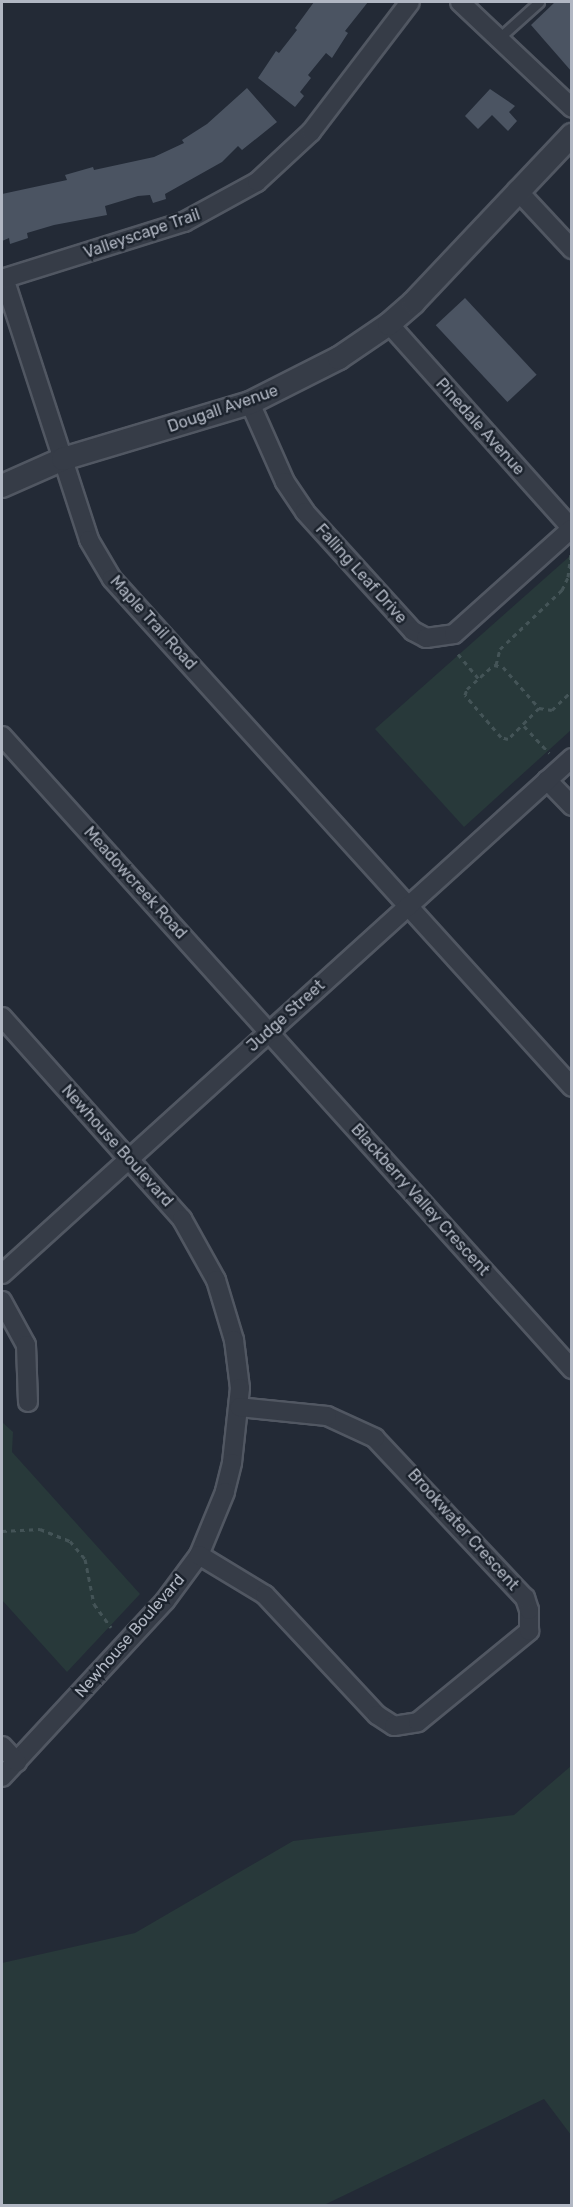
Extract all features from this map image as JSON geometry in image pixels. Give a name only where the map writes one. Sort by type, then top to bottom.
[{"type":"street","name":"Valleyscape Trail","points":[[3,279],[184,222],[237,195],[281,162],[310,132],[410,2]]},
{"type":"street","points":[[460,2],[572,108]]},
{"type":"street","name":"Dougall Avenue","points":[[2,486],[63,459],[250,403],[312,375],[389,324],[572,135]]},
{"type":"street","points":[[517,190],[572,249]]},
{"type":"street","name":"Maple Trail Road","points":[[3,279],[89,540],[112,579],[409,905]]},
{"type":"street","name":"Pinedale Avenue","points":[[389,324],[571,529]]},
{"type":"street","name":"Falling Leaf Drive","points":[[250,403],[285,482],[305,512],[412,631],[426,638],[454,634],[571,529]]},
{"type":"street","name":"Meadowcreek Road","points":[[2,736],[269,1031]]},
{"type":"street","name":"Judge Street","points":[[2,1274],[572,758]]},
{"type":"street","points":[[547,780],[572,806]]},
{"type":"street","points":[[409,905],[572,1087]]},
{"type":"street","name":"Newhouse Boulevard","points":[[2,1017],[182,1219],[216,1280],[234,1340],[240,1407],[225,1492],[199,1555],[165,1601],[2,1777]]},
{"type":"street","name":"Blackberry Valley Crescent","points":[[269,1031],[572,1369]]},
{"type":"street","points":[[2,1301],[26,1345],[28,1402]]},
{"type":"street","name":"Brookwater Crescent","points":[[199,1555],[265,1595],[377,1715],[394,1726],[418,1722],[529,1630],[529,1610],[525,1598],[375,1438],[327,1416],[240,1407]]},
{"type":"street","points":[[2,1746],[17,1762]]},
{"type":"lane","points":[[499,38],[539,2]]},
{"type":"path","points":[[539,708],[511,738],[501,737],[465,695],[496,665],[500,649],[562,590],[568,577],[571,553]]},
{"type":"path","points":[[458,654],[479,679]]},
{"type":"path","points":[[496,665],[503,667],[539,708],[552,710],[572,691]]},
{"type":"path","points":[[524,726],[549,753]]},
{"type":"path","points":[[2,1531],[39,1529],[70,1541],[85,1559],[94,1604],[111,1627]]},
{"type":"shaded area","points":[[570,556],[571,730],[464,827],[375,729]]},
{"type":"shaded area","points":[[2,1422],[13,1432],[12,1452],[140,1594],[67,1672],[2,1600]]},
{"type":"shaded area","points":[[571,1766],[571,2135],[544,2099],[324,2205],[2,2205],[2,1963],[135,1933],[293,1841],[514,1815]]},
{"type":"building","points":[[314,2],[368,2],[345,31],[348,33],[332,58],[326,53],[308,75],[311,78],[300,92],[304,96],[295,107],[258,78],[276,51],[279,53],[297,30],[295,28]]},
{"type":"building","points":[[555,2],[572,2],[572,72],[531,25]]},
{"type":"building","points":[[247,88],[277,122],[242,150],[238,146],[222,162],[165,194],[166,199],[153,203],[150,195],[138,196],[105,206],[107,215],[54,225],[27,233],[28,238],[10,244],[9,238],[2,241],[2,194],[67,180],[65,175],[93,167],[94,170],[154,157],[184,143],[182,140],[207,124]]},
{"type":"building","points":[[490,89],[515,106],[509,112],[517,121],[508,131],[492,115],[478,129],[465,116]]},
{"type":"building","points":[[465,298],[537,375],[507,402],[436,325]]}]
